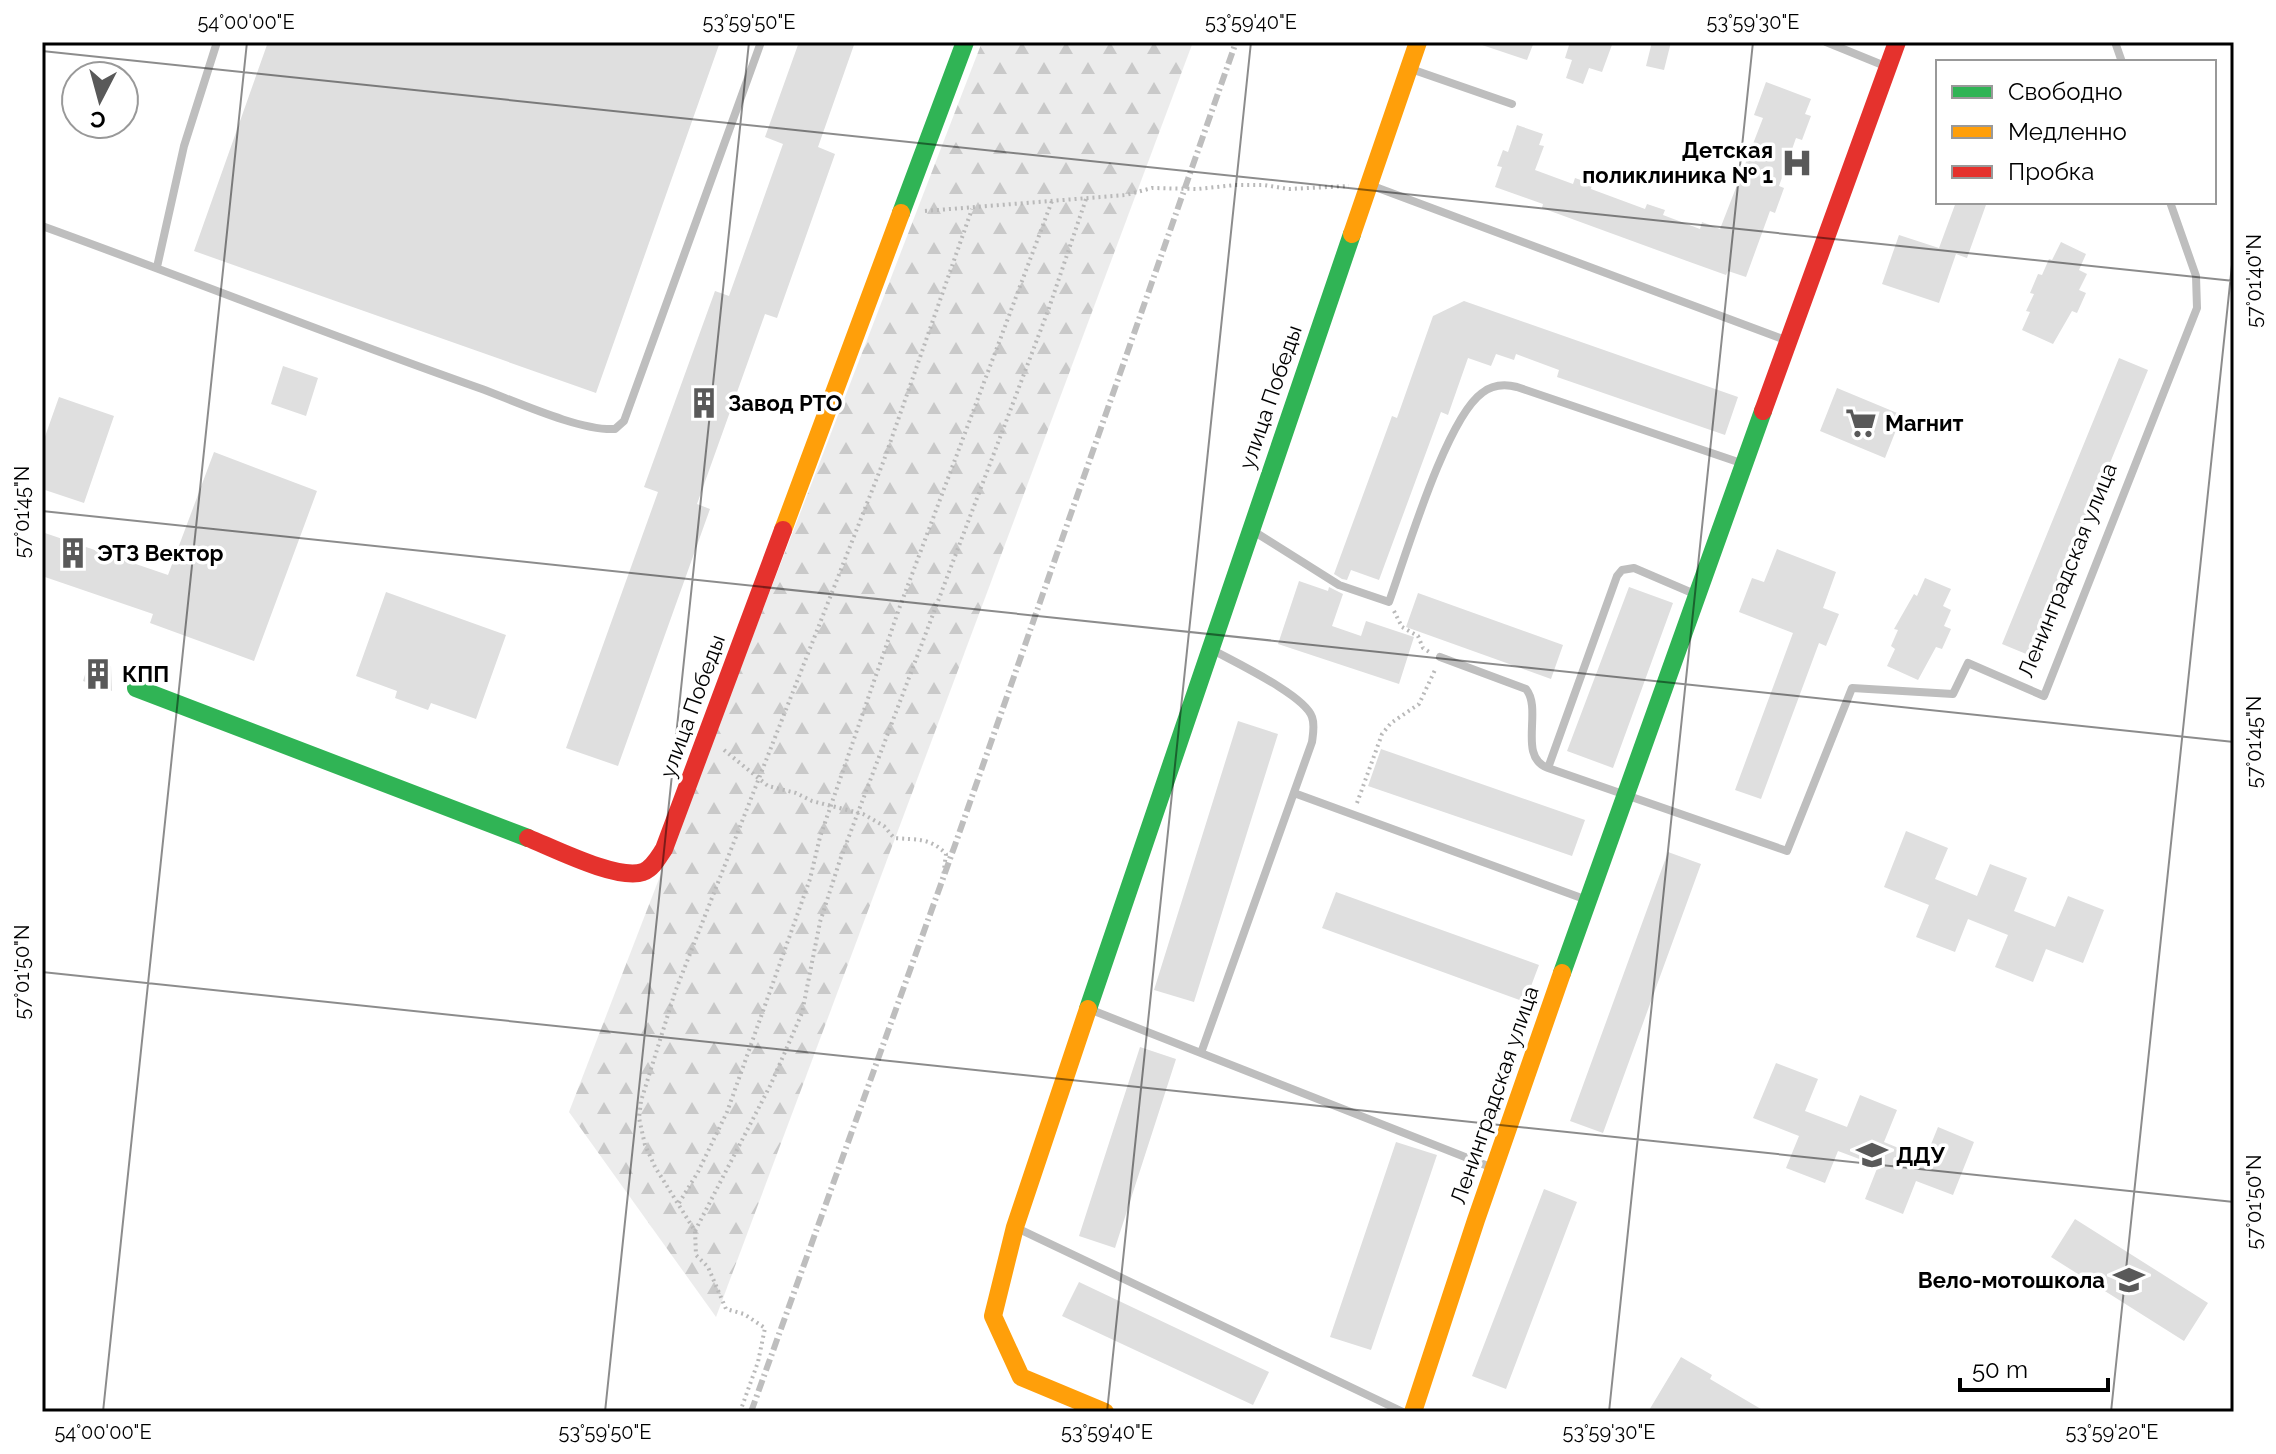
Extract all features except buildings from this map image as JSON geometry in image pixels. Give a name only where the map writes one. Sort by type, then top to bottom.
[{"type":"street","name":"улица Победы","points":[[136,688],[609,869],[632,875],[650,868],[664,849],[965,42]]},
{"type":"street","name":"улица Победы","points":[[1105,1412],[1021,1377],[993,1316],[1015,1227],[1088,1008],[1418,42]]},
{"type":"street","name":"Ленинградская улица","points":[[1413,1412],[1588,900],[1897,42]]},
{"type":"lane","points":[[157,267],[184,146],[217,42]]},
{"type":"lane","points":[[42,226],[444,376],[577,423],[615,429],[624,421],[761,42]]},
{"type":"lane","points":[[1826,42],[1888,67]]},
{"type":"lane","points":[[1410,68],[1512,104]]},
{"type":"lane","points":[[1367,190],[1788,341]]},
{"type":"lane","name":"Ленинградская улица","points":[[1625,796],[1787,851],[1852,688],[1953,694],[1968,663],[2044,696],[2197,308],[2196,276],[2171,204]]},
{"type":"lane","points":[[1250,528],[1339,585],[1389,602],[1450,435],[1471,403],[1489,389],[1502,385],[1517,387],[1744,464]]},
{"type":"lane","points":[[1548,768],[1617,576],[1622,570],[1634,568],[1697,595]]},
{"type":"lane","points":[[1201,1053],[1314,729],[1312,715],[1289,694],[1210,648]]},
{"type":"lane","points":[[1440,657],[1526,689],[1531,694],[1534,758],[1541,766],[1625,796]]},
{"type":"lane","points":[[1294,793],[1588,900]]},
{"type":"lane","points":[[1088,1008],[1494,1169]]},
{"type":"lane","points":[[1015,1227],[1403,1412]]},
{"type":"path","points":[[902,212],[1086,199],[1126,195],[1152,188],[1264,185],[1289,189],[1349,186],[1367,190]]},
{"type":"path","points":[[695,1231],[771,1084],[802,1013],[820,922],[858,812],[1049,308],[1086,199]]},
{"type":"path","points":[[679,1203],[727,1112],[810,879],[820,837],[899,609],[1052,201]]},
{"type":"path","points":[[740,1412],[758,1362],[765,1328],[744,1314],[726,1309],[708,1267],[696,1255],[695,1231],[655,1167],[645,1145],[639,1118],[641,1101],[675,992],[884,460],[972,209]]},
{"type":"path","points":[[1353,815],[1382,734],[1391,723],[1419,704],[1440,657],[1425,651],[1418,636],[1402,627],[1389,602]]},
{"type":"path","points":[[713,719],[715,738],[725,752],[750,769],[759,781],[812,801],[858,812],[884,826],[894,838],[935,843],[946,854],[943,877]]},
{"type":"green space","points":[[982,42],[1193,42],[716,1317],[569,1112]]},
{"type":"railway","points":[[751,1412],[955,845],[1236,42]]},
{"type":"traffic: fast","points":[[901,213],[965,42]]},
{"type":"traffic: fast","points":[[1088,1009],[1352,234]]},
{"type":"traffic: fast","points":[[1562,973],[1763,411]]},
{"type":"traffic: fast","points":[[136,688],[528,838]]},
{"type":"traffic: slow","points":[[1352,234],[1418,42]]},
{"type":"traffic: slow","points":[[783,530],[901,213]]},
{"type":"traffic: slow","points":[[1413,1412],[1562,973]]},
{"type":"traffic: slow","points":[[1088,1009],[1015,1227],[993,1316],[1021,1377],[1105,1412]]},
{"type":"traffic: jam","points":[[1763,411],[1897,42]]},
{"type":"traffic: jam","points":[[528,838],[618,872],[643,872],[655,862],[664,849],[783,530]]},
{"type":"place","name":"Детская поликлиника № 1","points":[[1797,163]]},
{"type":"place","name":"Завод РТО","points":[[704,403]]},
{"type":"place","name":"Магнит","points":[[1861,423]]},
{"type":"place","name":"ЭТЗ Вектор","points":[[73,553]]},
{"type":"place","name":"КПП","points":[[98,674]]},
{"type":"place","name":"ДДУ","points":[[1872,1155]]},
{"type":"place","name":"Вело-мотошкола","points":[[2129,1280]]}]
